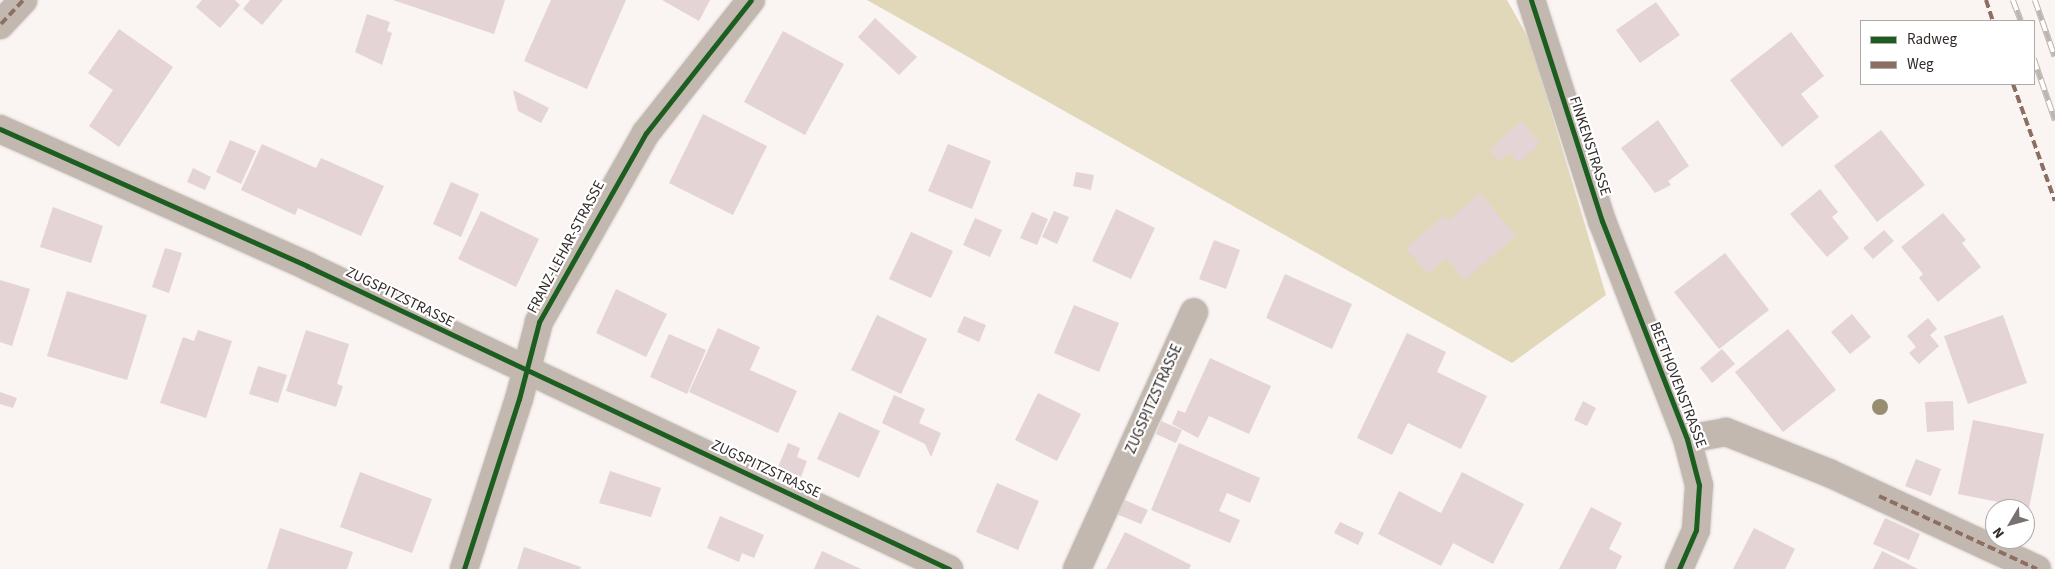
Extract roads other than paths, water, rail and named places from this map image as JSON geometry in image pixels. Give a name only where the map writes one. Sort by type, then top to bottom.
[{"type":"street","points":[[0,25],[23,0]]},
{"type":"street","name":"FRANZ-LEHAR-STRASSE","points":[[464,569],[526,373],[539,322],[624,166],[646,133],[751,0]]},
{"type":"street","name":"FINKENSTRASSE","points":[[1531,0],[1602,221],[1632,297]]},
{"type":"street","name":"ZUGSPITZSTRASSE","points":[[0,129],[307,266],[526,373],[949,569]]},
{"type":"street","name":"BEETHOVENSTRASSE","points":[[1632,297],[1687,439],[1699,485],[1696,530],[1679,569]]},
{"type":"street","name":"ZUGSPITZSTRASSE","points":[[1077,569],[1194,312]]},
{"type":"street","name":"BEETHOVENSTRASSE","points":[[1687,439],[1726,432],[1879,496],[2037,569]]},
{"type":"railway","points":[[2013,0],[2021,20]]},
{"type":"railway","points":[[2035,0],[2055,57]]},
{"type":"railway","points":[[2035,62],[2055,120]]}]
